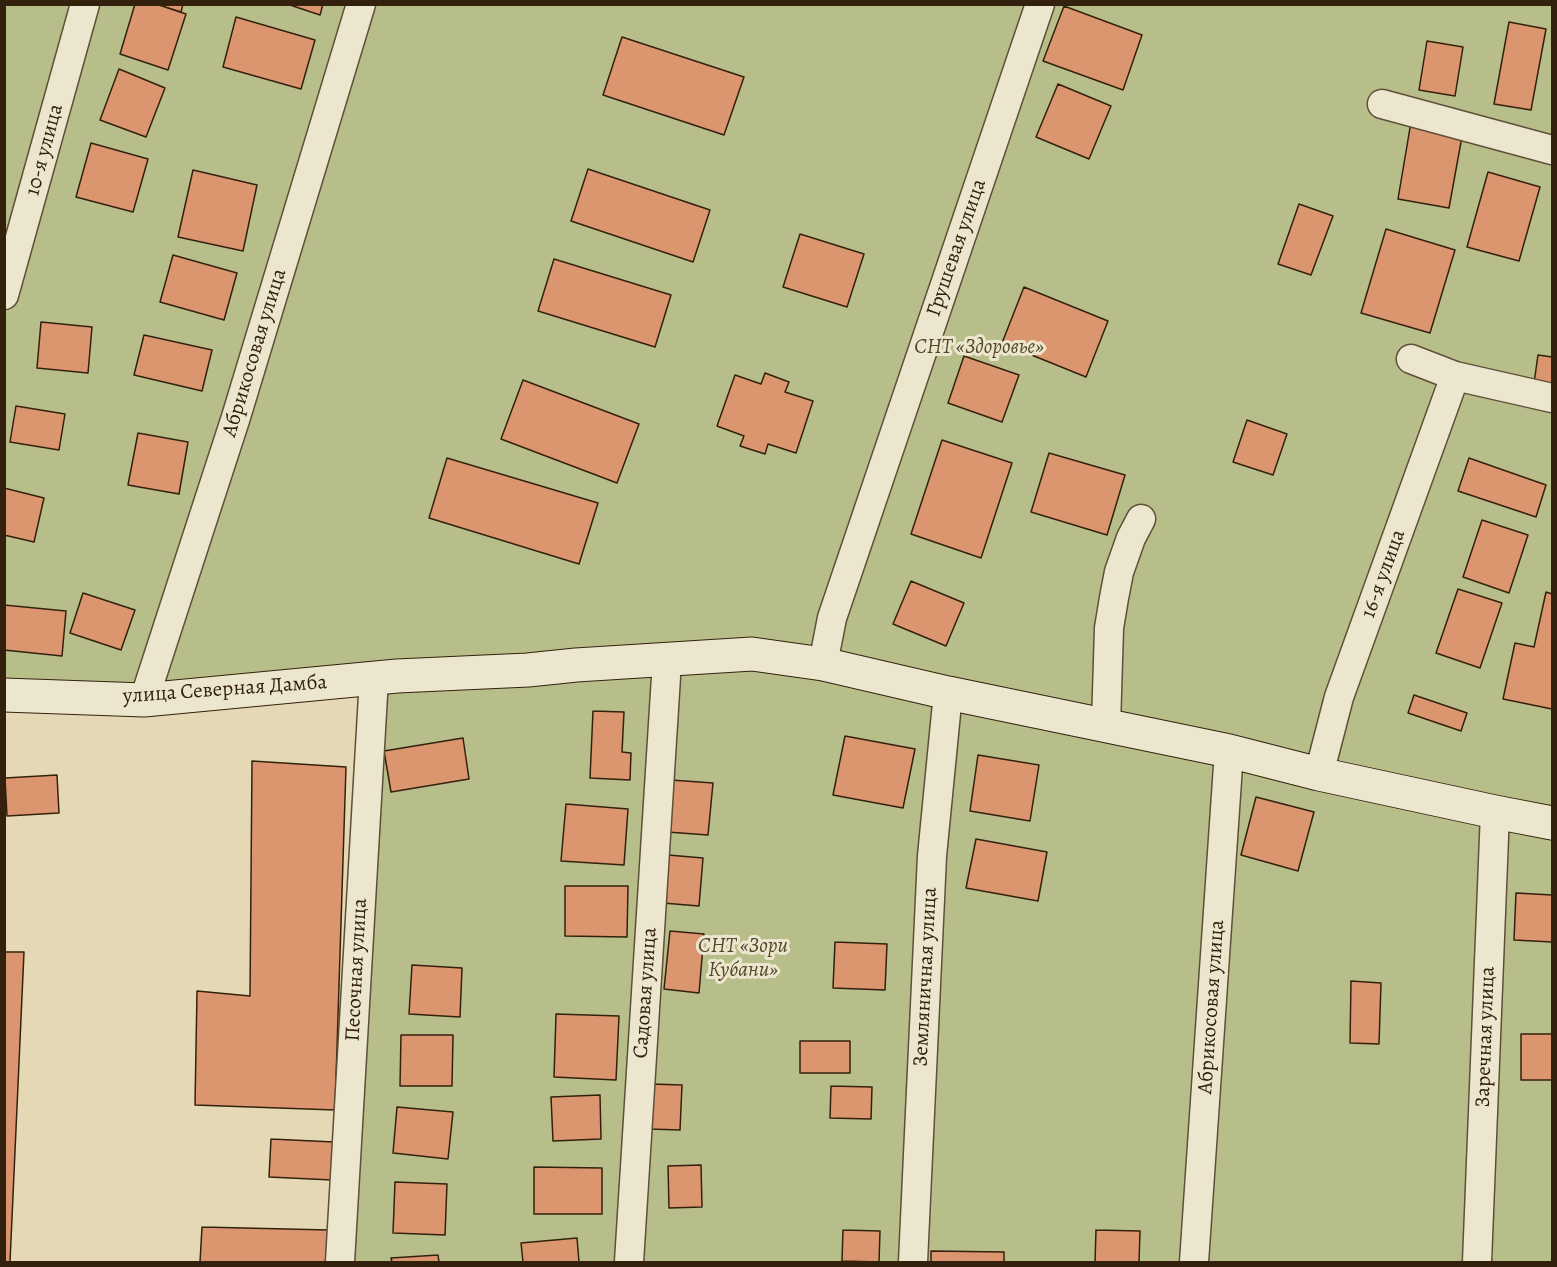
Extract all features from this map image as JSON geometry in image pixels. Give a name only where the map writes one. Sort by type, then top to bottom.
[{"type":"street","name":"10-я улица","points":[[4,295],[85,4]]},
{"type":"street","name":"Абрикосовая улица","points":[[144,700],[239,405],[361,4]]},
{"type":"street","name":"Грушевая улица","points":[[823,664],[832,618],[1040,4]]},
{"type":"street","points":[[1382,104],[1552,150]]},
{"type":"street","points":[[1411,359],[1455,376],[1552,398]]},
{"type":"street","name":"16-я улица","points":[[1319,774],[1339,697],[1455,376]]},
{"type":"street","points":[[1106,725],[1109,628],[1114,598],[1119,572],[1131,538],[1141,519]]},
{"type":"street","name":"улица Северная Дамба","points":[[4,695],[144,700],[374,678],[752,654],[823,664],[1552,823]]},
{"type":"street","name":"Садовая улица","points":[[629,1263],[667,661]]},
{"type":"street","name":"Песочная улица","points":[[340,1263],[374,678]]},
{"type":"street","name":"Земляничная улица","points":[[913,1263],[932,856],[948,693]]},
{"type":"street","name":"Абрикосовая улица","points":[[1194,1263],[1229,751]]},
{"type":"street","name":"Заречная улица","points":[[1477,1263],[1495,812]]},
{"type":"green space","points":[[5,5],[1552,5],[1552,1262],[344,1262],[373,679],[5,695]]},
{"type":"building","points":[[135,4],[156,4],[186,14],[168,70],[120,54]]},
{"type":"building","points":[[156,4],[183,4],[181,12]]},
{"type":"building","points":[[287,4],[323,4],[320,15]]},
{"type":"building","points":[[1064,6],[1142,35],[1123,90],[1043,61]]},
{"type":"building","points":[[236,17],[315,40],[301,89],[223,67]]},
{"type":"building","points":[[1509,22],[1546,29],[1531,110],[1494,104]]},
{"type":"building","points":[[622,37],[744,77],[724,135],[603,95]]},
{"type":"building","points":[[1427,41],[1463,47],[1455,96],[1419,90]]},
{"type":"building","points":[[119,69],[165,88],[146,137],[100,120]]},
{"type":"building","points":[[1058,84],[1111,106],[1089,159],[1036,137]]},
{"type":"building","points":[[1411,122],[1463,131],[1449,208],[1398,199]]},
{"type":"building","points":[[91,143],[148,159],[133,212],[76,197]]},
{"type":"building","points":[[588,169],[710,210],[693,262],[571,221]]},
{"type":"building","points":[[193,170],[257,185],[243,251],[178,237]]},
{"type":"building","points":[[1488,172],[1540,187],[1519,261],[1467,247]]},
{"type":"building","points":[[1299,204],[1333,216],[1311,275],[1278,264]]},
{"type":"building","points":[[1386,229],[1455,250],[1430,333],[1361,313]]},
{"type":"building","points":[[800,234],[864,254],[847,307],[783,287]]},
{"type":"building","points":[[173,255],[237,273],[224,320],[160,302]]},
{"type":"building","points":[[554,259],[671,295],[655,347],[538,311]]},
{"type":"building","points":[[1024,287],[1108,321],[1086,377],[1002,343]]},
{"type":"building","points":[[41,322],[92,327],[88,373],[37,368]]},
{"type":"building","points":[[144,335],[212,350],[202,391],[134,375]]},
{"type":"building","points":[[1538,355],[1552,357],[1552,386],[1534,383]]},
{"type":"building","points":[[964,356],[1019,375],[1002,422],[948,403]]},
{"type":"building","points":[[765,373],[789,382],[785,392],[813,401],[796,453],[768,444],[765,454],[740,446],[744,436],[717,426],[735,375],[761,384]]},
{"type":"building","points":[[523,380],[639,424],[617,483],[501,439]]},
{"type":"building","points":[[16,406],[65,414],[59,450],[10,442]]},
{"type":"building","points":[[1247,420],[1287,434],[1273,475],[1233,462]]},
{"type":"building","points":[[138,433],[188,442],[179,494],[128,485]]},
{"type":"building","points":[[942,440],[1012,463],[981,558],[911,534]]},
{"type":"building","points":[[1049,453],[1125,475],[1107,535],[1031,512]]},
{"type":"building","points":[[447,458],[598,503],[579,564],[429,518]]},
{"type":"building","points":[[1469,458],[1546,485],[1536,517],[1458,491]]},
{"type":"building","points":[[4,488],[44,498],[34,542],[4,535]]},
{"type":"building","points":[[1482,520],[1528,535],[1509,593],[1463,577]]},
{"type":"building","points":[[911,581],[964,603],[946,646],[893,624]]},
{"type":"building","points":[[1458,589],[1502,603],[1480,668],[1436,653]]},
{"type":"building","points":[[1546,592],[1552,594],[1552,709],[1503,699],[1515,643],[1534,647]]},
{"type":"building","points":[[83,593],[135,610],[121,650],[70,633]]},
{"type":"building","points":[[4,605],[66,611],[62,656],[4,650]]},
{"type":"building","points":[[1414,695],[1467,713],[1461,731],[1408,713]]},
{"type":"building","points":[[593,711],[624,712],[622,752],[631,753],[630,780],[590,778]]},
{"type":"building","points":[[845,736],[915,749],[903,808],[833,795]]},
{"type":"building","points":[[463,738],[469,779],[391,792],[384,751]]},
{"type":"building","points":[[978,755],[1039,765],[1030,821],[970,811]]},
{"type":"building","points":[[252,761],[346,767],[335,1110],[195,1105],[197,991],[250,996]]},
{"type":"building","points":[[57,775],[59,813],[7,816],[5,778]]},
{"type":"building","points":[[671,780],[713,783],[708,835],[667,832]]},
{"type":"building","points":[[1256,797],[1314,812],[1298,871],[1241,855]]},
{"type":"building","points":[[566,804],[628,809],[624,865],[561,861]]},
{"type":"building","points":[[976,839],[1047,852],[1038,901],[966,888]]},
{"type":"building","points":[[668,855],[703,858],[699,906],[663,903]]},
{"type":"building","points":[[565,886],[628,886],[627,937],[565,936]]},
{"type":"building","points":[[1516,893],[1552,895],[1552,942],[1514,940]]},
{"type":"building","points":[[670,931],[704,934],[699,993],[664,989]]},
{"type":"building","points":[[835,942],[887,944],[885,990],[833,988]]},
{"type":"building","points":[[4,952],[24,952],[10,1262],[4,1262]]},
{"type":"building","points":[[412,965],[462,968],[460,1017],[409,1014]]},
{"type":"building","points":[[1351,981],[1381,983],[1379,1044],[1350,1043]]},
{"type":"building","points":[[556,1014],[619,1016],[616,1080],[554,1077]]},
{"type":"building","points":[[1521,1034],[1552,1034],[1552,1080],[1521,1080]]},
{"type":"building","points":[[401,1035],[453,1035],[452,1086],[400,1086]]},
{"type":"building","points":[[800,1041],[850,1041],[850,1073],[800,1073]]},
{"type":"building","points":[[651,1084],[682,1085],[680,1130],[649,1129]]},
{"type":"building","points":[[831,1086],[872,1087],[871,1119],[830,1118]]},
{"type":"building","points":[[600,1095],[601,1139],[553,1141],[551,1097]]},
{"type":"building","points":[[397,1107],[453,1112],[448,1159],[393,1153]]},
{"type":"building","points":[[271,1139],[334,1142],[332,1180],[269,1177]]},
{"type":"building","points":[[701,1165],[702,1207],[669,1208],[668,1166]]},
{"type":"building","points":[[534,1167],[602,1168],[602,1214],[534,1214]]},
{"type":"building","points":[[395,1182],[447,1184],[445,1235],[393,1233]]},
{"type":"building","points":[[202,1227],[329,1230],[327,1262],[200,1262]]},
{"type":"building","points":[[843,1230],[880,1231],[879,1262],[842,1261]]},
{"type":"building","points":[[1096,1230],[1140,1231],[1139,1262],[1095,1262]]},
{"type":"building","points":[[577,1238],[579,1262],[523,1262],[521,1243]]},
{"type":"building","points":[[931,1251],[1004,1252],[1004,1262],[931,1262]]},
{"type":"building","points":[[438,1255],[439,1262],[392,1262],[391,1258]]},
{"type":"park label","name":"СНТ «Здоровье»","points":[[979,348]]},
{"type":"park label","name":"СНТ «Зори Кубани»","points":[[743,959]]}]
